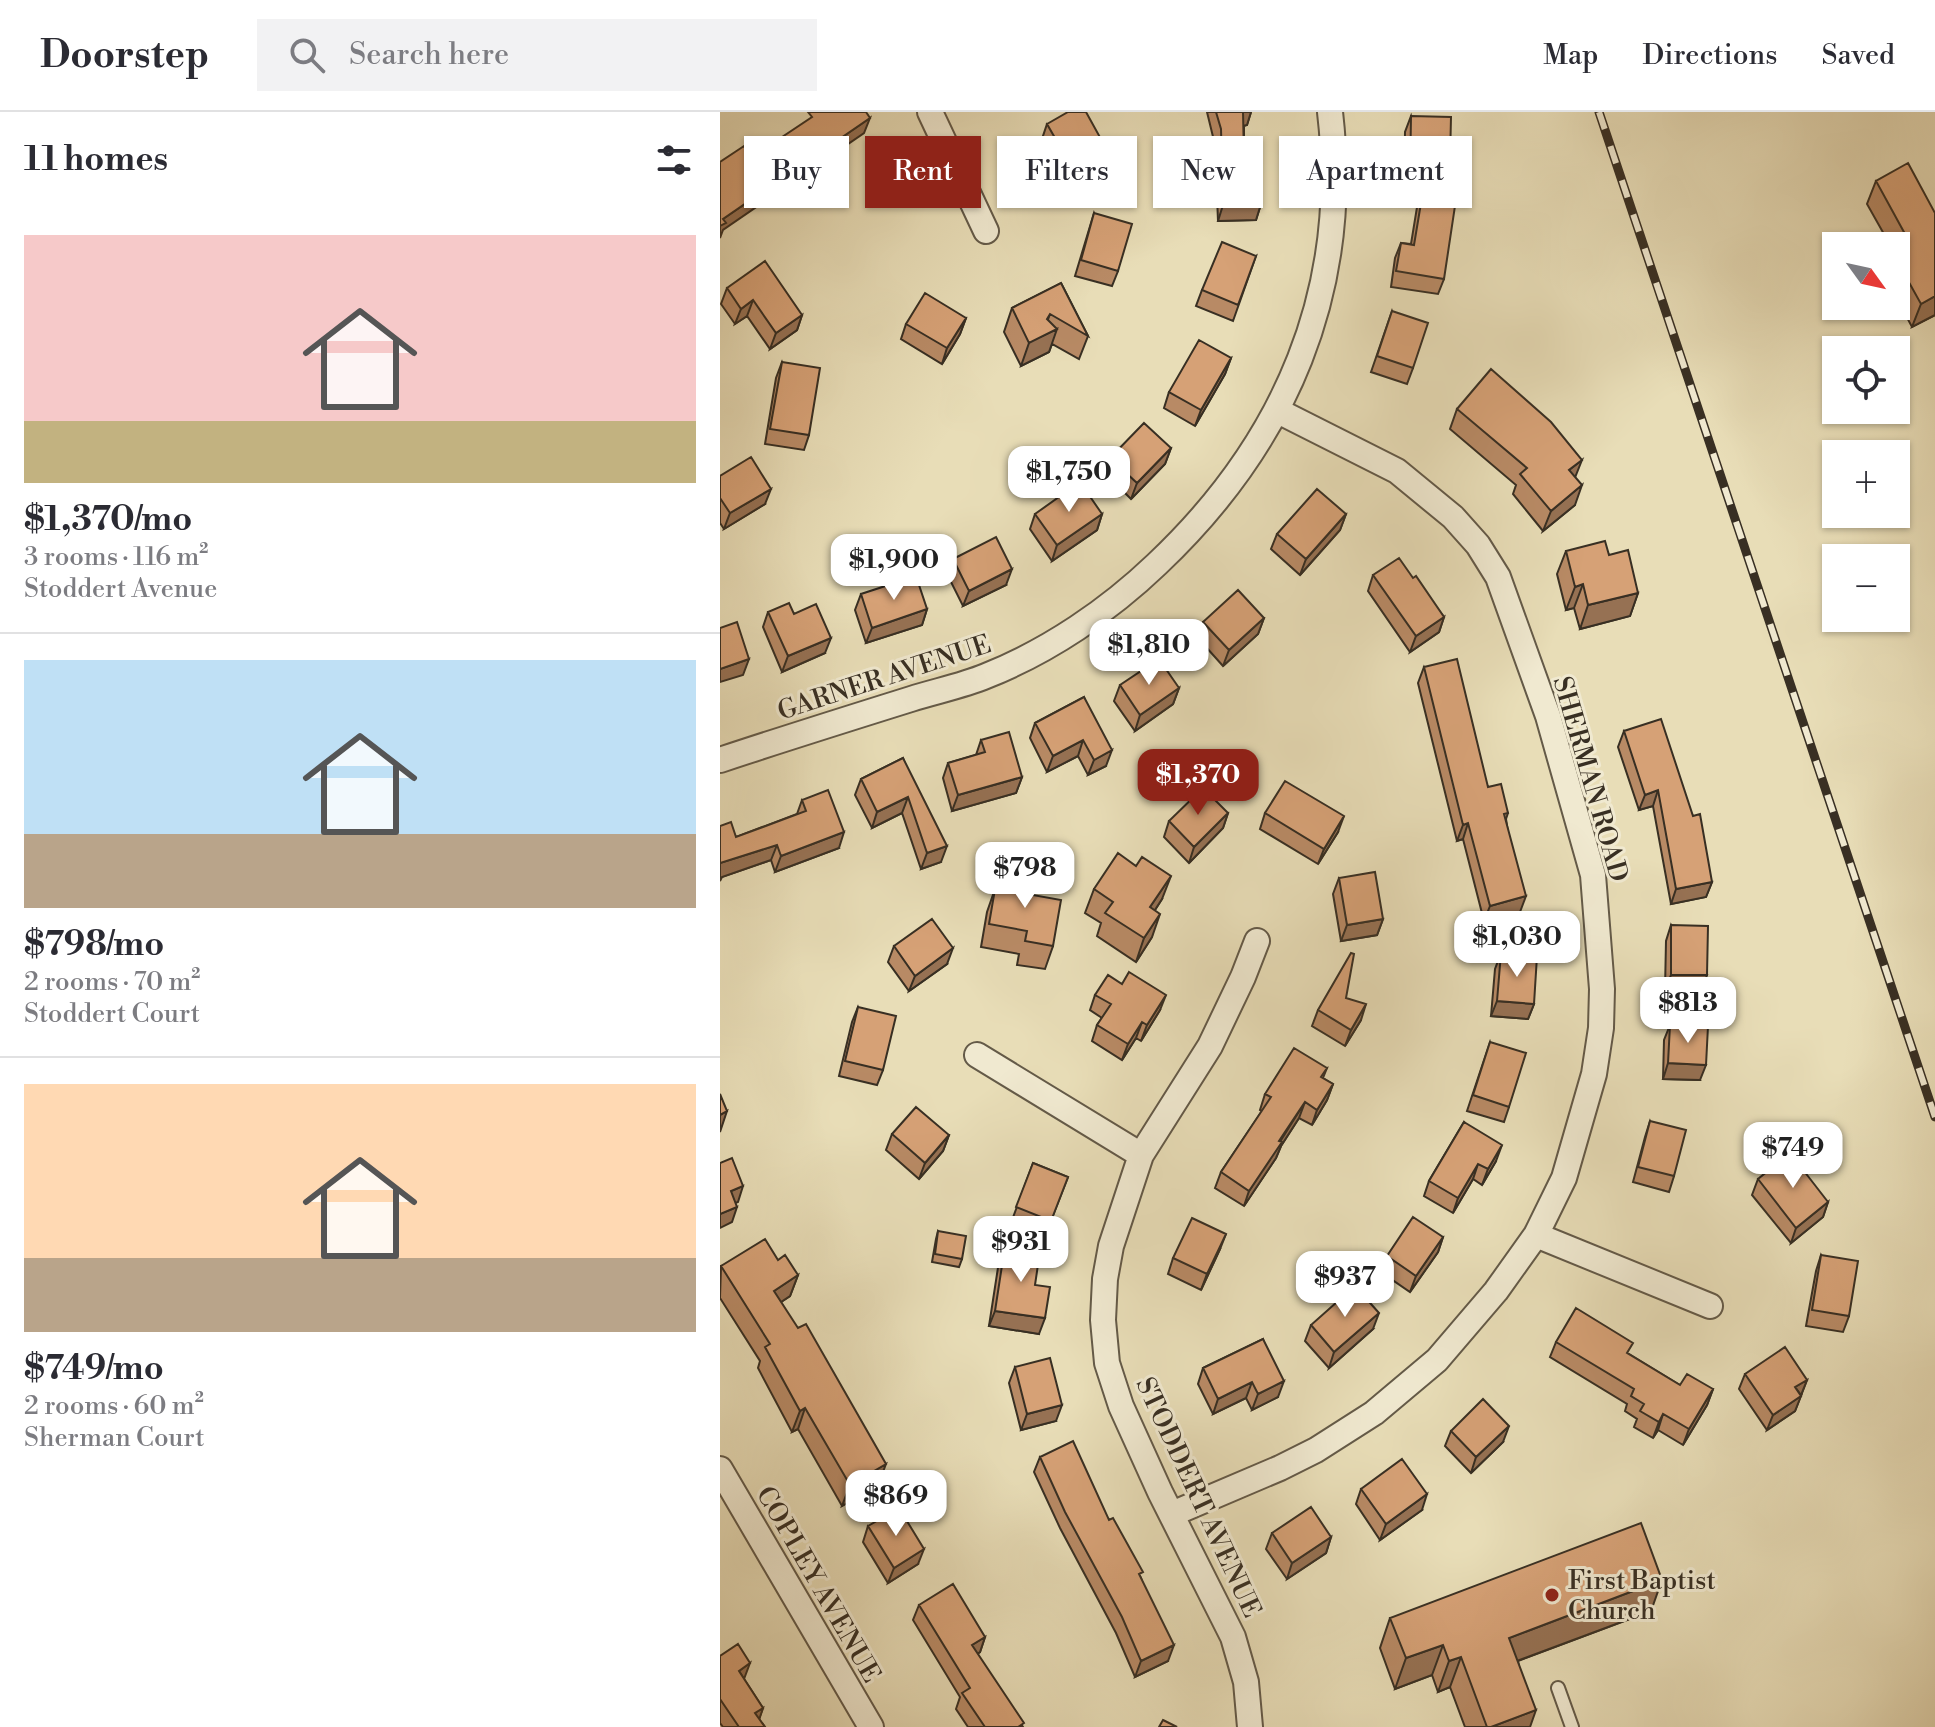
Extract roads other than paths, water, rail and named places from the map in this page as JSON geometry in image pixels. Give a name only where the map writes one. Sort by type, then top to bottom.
[{"type":"street","points":[[930,112],[986,231]]},
{"type":"street","name":"GARNER AVENUE","points":[[720,760],[986,676],[1085,623],[1133,587],[1180,542],[1223,494],[1257,447],[1278,411],[1303,353],[1327,262],[1335,206],[1335,153],[1330,112]]},
{"type":"street","name":"SHERMAN ROAD","points":[[1172,1514],[1316,1450],[1405,1389],[1437,1360],[1536,1235],[1564,1178],[1594,1074],[1601,1028],[1602,989],[1593,875],[1548,716],[1498,577],[1478,545],[1453,517],[1397,471],[1278,411]]},
{"type":"street","name":"STODDERT AVENUE","points":[[1250,1727],[1246,1682],[1233,1637],[1121,1406],[1107,1363],[1103,1320],[1105,1279],[1111,1246],[1141,1155],[1210,1046],[1237,992],[1257,941]]},
{"type":"street","points":[[977,1055],[1141,1155]]},
{"type":"street","points":[[1536,1235],[1710,1306]]},
{"type":"street","name":"COPLEY AVENUE","points":[[720,1469],[871,1727]]},
{"type":"lane","points":[[1558,1688],[1572,1727]]},
{"type":"railway","points":[[1599,112],[1935,1117]]},
{"type":"place","name":"First Baptist Church","points":[[1552,1595]]}]
